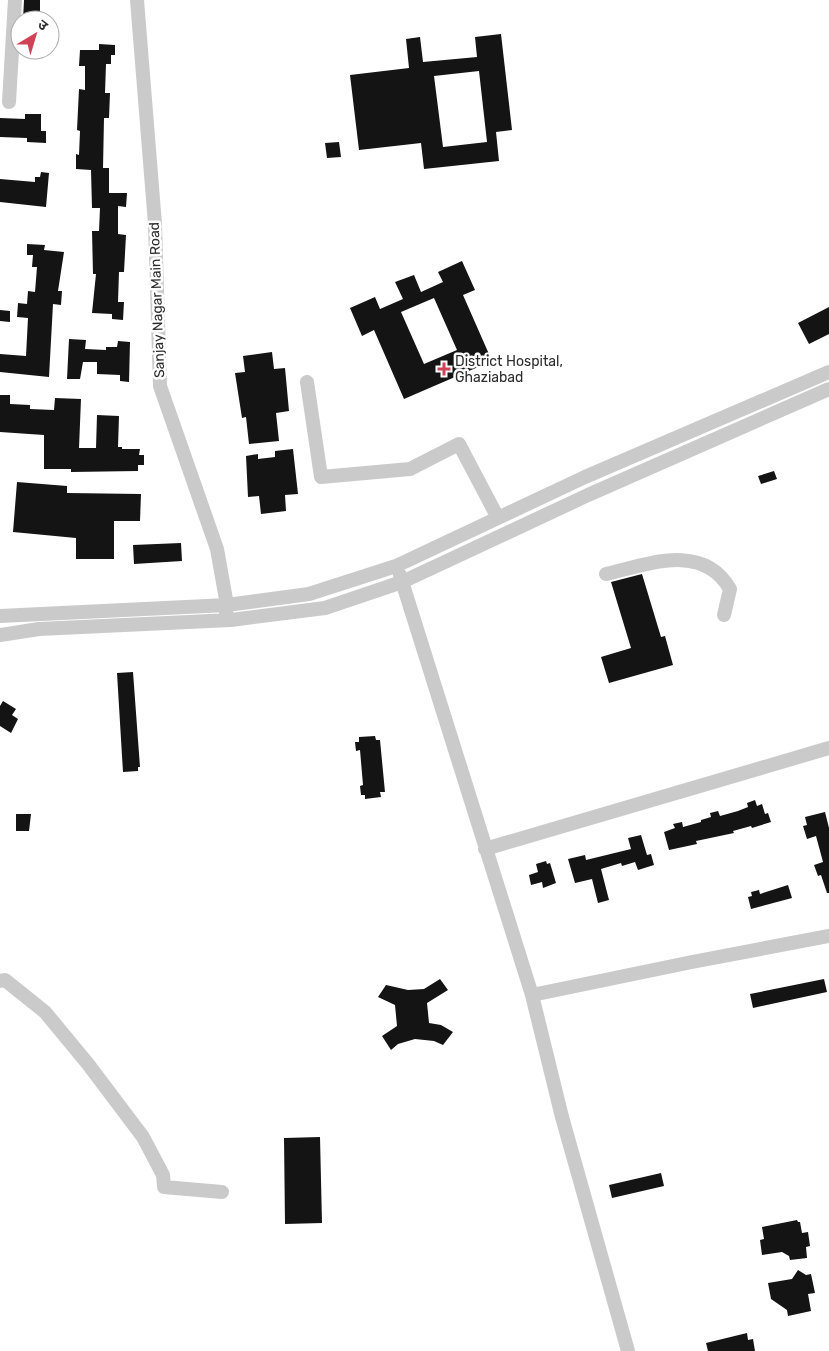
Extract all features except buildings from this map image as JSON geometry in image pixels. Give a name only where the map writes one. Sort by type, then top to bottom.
[{"type":"street","points":[[9,102],[15,0]]},
{"type":"street","name":"Sanjay Nagar Main Road","points":[[137,0],[155,224],[160,386],[217,549],[226,605],[225,620]]},
{"type":"street","points":[[0,616],[226,605],[309,594],[396,566],[585,477],[829,372]]},
{"type":"street","points":[[307,382],[321,477],[410,468],[459,444],[498,518]]},
{"type":"street","points":[[0,635],[38,629],[225,620],[325,608],[402,582],[588,494],[829,388]]},
{"type":"street","points":[[606,574],[652,562],[682,559],[709,566],[722,575],[730,588],[724,616]]},
{"type":"street","points":[[396,566],[532,995],[562,1117],[628,1351]]},
{"type":"street","points":[[485,849],[829,748]]},
{"type":"street","points":[[532,995],[829,936]]},
{"type":"street","points":[[0,981],[5,980],[46,1012],[88,1064],[144,1137],[163,1175],[164,1187],[222,1192]]},
{"type":"place","name":"District Hospital, Ghaziabad","points":[[444,369]]}]
